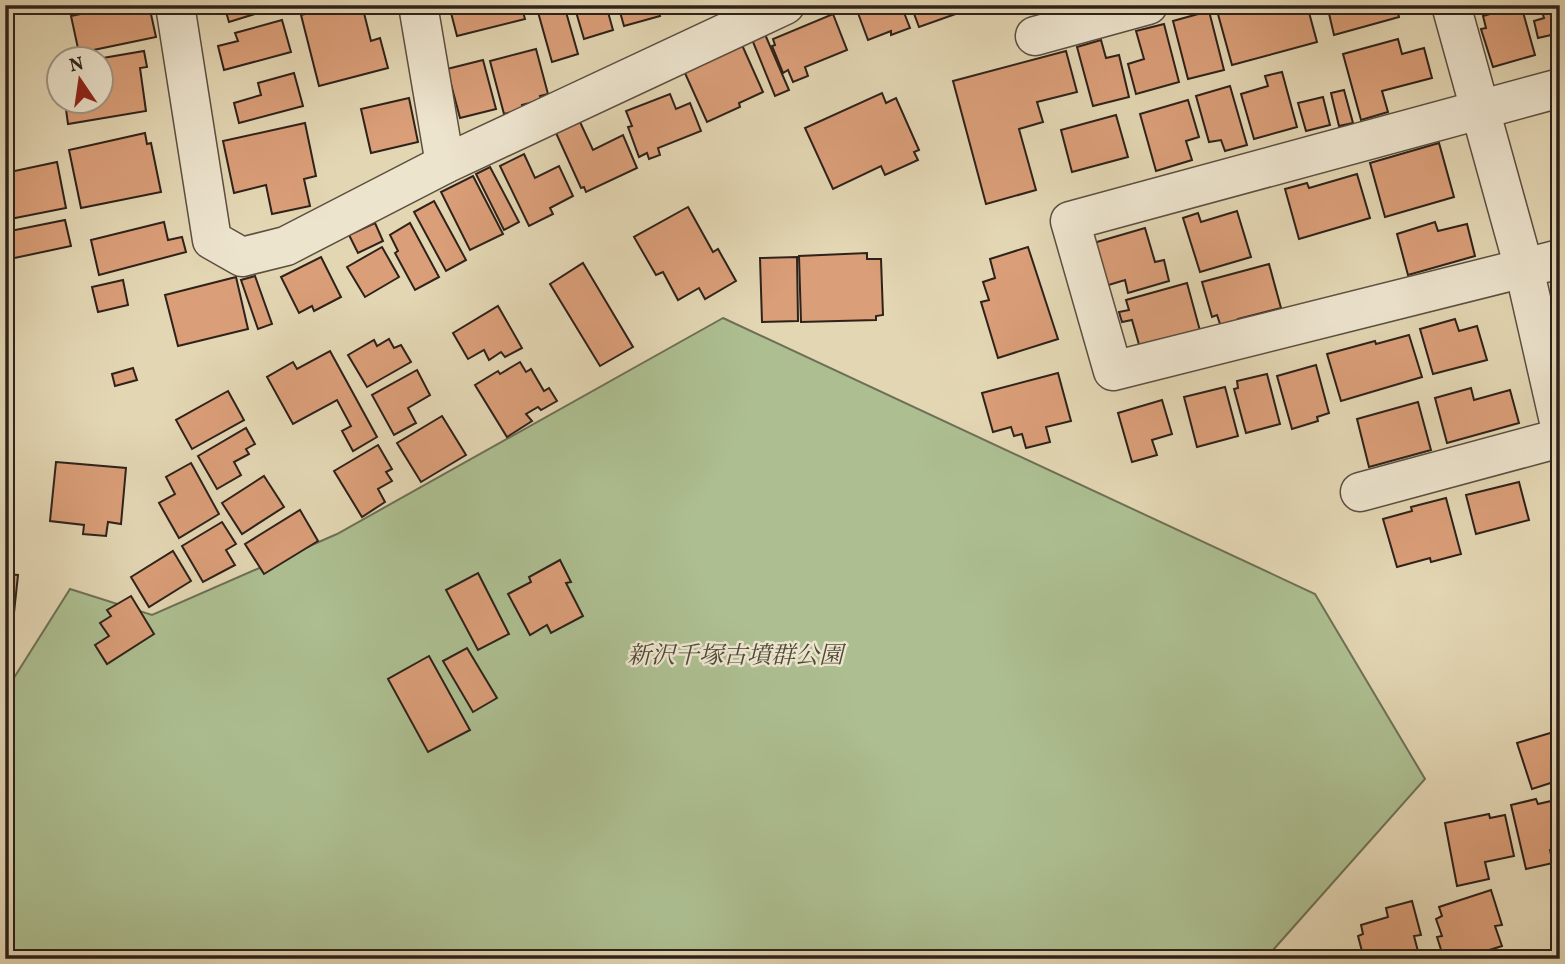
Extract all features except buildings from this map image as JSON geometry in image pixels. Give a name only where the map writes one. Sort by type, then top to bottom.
[{"type":"street","points":[[175,5],[212,240],[242,257],[286,246],[445,164],[785,5]]},
{"type":"street","points":[[418,5],[445,164]]},
{"type":"street","points":[[1035,36],[1148,5]]},
{"type":"street","points":[[1451,5],[1480,110],[1542,263],[1560,426]]},
{"type":"street","points":[[1542,263],[1113,371],[1070,221],[1560,88]]},
{"type":"street","points":[[1360,492],[1560,438]]},
{"type":"green space","name":"新沢千塚古墳群公園","points":[[723,318],[1315,594],[1425,779],[1265,959],[5,959],[5,692],[70,589],[152,615],[337,534]]}]
